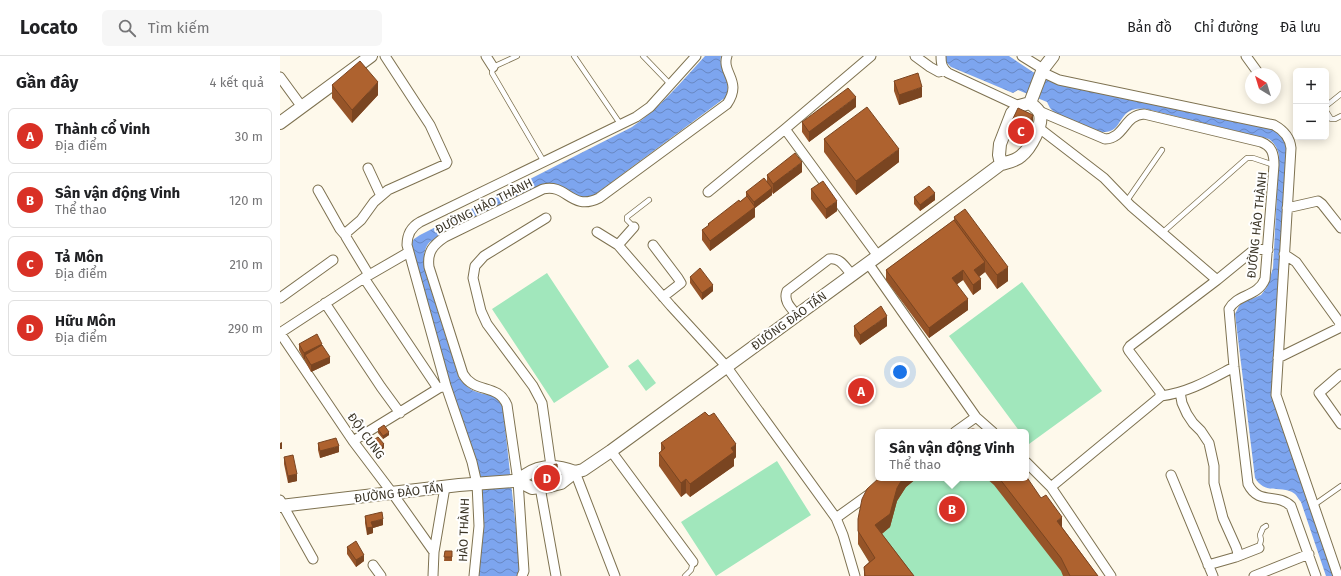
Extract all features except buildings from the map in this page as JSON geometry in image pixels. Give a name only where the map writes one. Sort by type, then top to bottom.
[{"type":"street","points":[[280,123],[371,56]]},
{"type":"street","points":[[346,236],[347,232],[361,220],[374,202],[393,187],[446,164],[447,162],[430,125],[385,56]]},
{"type":"street","points":[[486,56],[493,67]]},
{"type":"street","points":[[442,387],[407,245],[408,235],[416,224],[641,114],[696,56]]},
{"type":"street","name":"ĐƯỜNG HÀO THÀNH","points":[[522,576],[524,571],[516,481],[507,405],[498,393],[473,385],[463,374],[429,267],[429,254],[433,246],[438,241],[451,233],[543,189],[554,188],[580,202],[587,202],[599,198],[727,104],[731,98],[733,86],[726,62],[727,56]]},
{"type":"street","points":[[708,192],[785,130],[871,56]]},
{"type":"street","name":"ĐƯỜNG HÀO THÀNH","points":[[915,56],[939,72],[944,70],[948,73],[1030,105],[1105,139],[1109,139],[1117,135],[1134,116],[1144,114],[1261,142],[1270,146],[1274,155],[1274,165],[1265,279],[1263,285],[1254,292],[1235,302],[1230,309],[1234,367],[1248,484],[1251,490],[1258,496],[1282,500],[1291,506],[1316,576]]},
{"type":"street","points":[[941,56],[944,70]]},
{"type":"street","points":[[1022,56],[1042,72],[1059,80],[1274,125],[1286,135],[1291,144],[1275,386],[1277,399],[1338,576]]},
{"type":"street","name":"ĐƯỜNG ĐÀO TẤN","points":[[1001,164],[999,155],[1002,134],[1012,113],[1030,105],[1042,72],[1052,56]]},
{"type":"street","points":[[1246,56],[1255,68]]},
{"type":"street","points":[[280,77],[302,107]]},
{"type":"street","name":"ĐƯỜNG ĐÀO TẤN","points":[[281,504],[516,481],[532,488],[561,483],[574,472],[583,470],[612,451],[726,366],[868,264],[1001,164],[1021,157],[1028,150],[1039,128],[1041,120],[1030,105]]},
{"type":"street","points":[[1039,128],[1104,178],[1126,202],[1217,280]]},
{"type":"street","points":[[785,130],[878,256]]},
{"type":"street","points":[[368,168],[381,196]]},
{"type":"street","points":[[318,190],[340,229],[346,236],[367,277],[437,387],[442,387]]},
{"type":"street","points":[[1287,208],[1318,201],[1341,228]]},
{"type":"street","points":[[546,218],[484,256],[475,266],[473,278],[481,311],[487,324],[533,386],[542,403],[551,466]]},
{"type":"street","points":[[618,245],[634,227]]},
{"type":"street","points":[[597,232],[618,245],[726,366],[836,518],[843,535],[855,576]]},
{"type":"street","points":[[653,245],[681,283],[663,297]]},
{"type":"street","points":[[1161,396],[1160,392],[1129,351],[1129,347],[1255,249],[1268,250]]},
{"type":"street","points":[[280,333],[325,303],[409,252]]},
{"type":"street","points":[[1278,358],[1339,328],[1340,326],[1340,323],[1296,262],[1284,254]]},
{"type":"street","points":[[797,315],[786,300],[785,295],[787,291],[829,259],[834,258],[840,261],[852,275]]},
{"type":"street","points":[[280,298],[333,260]]},
{"type":"street","points":[[868,264],[976,417],[990,429]]},
{"type":"street","points":[[325,303],[400,413]]},
{"type":"street","name":"ĐỘI CUNG","points":[[280,333],[353,440],[434,552]]},
{"type":"street","points":[[1051,487],[1161,396],[1194,387],[1234,367]]},
{"type":"street","points":[[1341,374],[1319,394],[1341,424]]},
{"type":"street","points":[[353,440],[442,387]]},
{"type":"street","name":"HÀO THÀNH","points":[[442,387],[467,445],[479,484],[479,526],[474,576]]},
{"type":"street","points":[[1180,392],[1182,403],[1187,414],[1209,443],[1214,466],[1214,483],[1223,518],[1238,553],[1236,557]]},
{"type":"street","points":[[959,429],[976,417]]},
{"type":"street","points":[[612,451],[693,562]]},
{"type":"street","points":[[1029,465],[1051,487],[1111,576]]},
{"type":"street","name":"ĐƯỜNG ĐÀO TẤN","points":[[516,481],[525,474],[534,470],[551,466],[565,468],[574,472]]},
{"type":"street","points":[[574,472],[616,576]]},
{"type":"street","points":[[1171,476],[1213,576]]},
{"type":"street","points":[[433,576],[434,552],[445,487]]},
{"type":"street","points":[[540,487],[556,576]]},
{"type":"street","points":[[836,518],[879,487]]},
{"type":"street","points":[[281,504],[313,559]]},
{"type":"street","points":[[1208,565],[1236,557],[1259,548]]},
{"type":"street","points":[[1254,576],[1270,573],[1309,554]]},
{"type":"street","points":[[373,565],[381,576]]},
{"type":"lane","points":[[517,56],[493,67],[493,77],[544,162]]},
{"type":"lane","points":[[574,56],[621,125]]},
{"type":"lane","points":[[643,56],[670,84]]},
{"type":"lane","points":[[1328,104],[1341,94]]},
{"type":"lane","points":[[1329,114],[1335,120],[1341,116]]},
{"type":"lane","points":[[1126,202],[1162,150]]},
{"type":"lane","points":[[1162,233],[1247,158],[1253,158],[1274,165]]},
{"type":"lane","points":[[634,227],[627,220],[627,217],[649,200]]},
{"type":"lane","points":[[1314,505],[1341,486]]},
{"type":"lane","points":[[1259,548],[1261,540],[1260,535],[1263,528],[1266,526]]},
{"type":"lane","points":[[685,576],[691,570],[693,562]]},
{"type":"green space","points":[[547,273],[609,367],[554,403],[492,309]]},
{"type":"green space","points":[[1022,282],[1102,391],[1029,444],[1029,429],[1018,429],[949,336]]},
{"type":"green space","points":[[638,359],[656,383],[646,391],[628,366]]},
{"type":"green space","points":[[777,461],[811,515],[716,576],[681,522]]},
{"type":"green space","points":[[897,481],[1020,481],[1088,576],[868,576],[875,571],[858,544]]},
{"type":"water","points":[[705,56],[721,56],[722,66],[728,86],[726,97],[593,196],[582,199],[555,185],[545,185],[436,238],[429,242],[426,248],[424,259],[426,274],[459,378],[472,390],[498,399],[503,408],[520,566],[517,576],[477,576],[481,478],[449,385],[410,245],[414,239],[420,235],[632,127],[661,103]]},
{"type":"water","points":[[945,56],[1009,56],[1033,72],[1056,81],[1274,130],[1281,134],[1289,149],[1272,394],[1334,576],[1326,576],[1301,502],[1296,495],[1290,491],[1264,487],[1255,478],[1235,314],[1243,302],[1261,295],[1267,287],[1273,268],[1279,156],[1275,145],[1269,139],[1146,109],[1136,109],[1130,111],[1123,117],[1116,128],[1107,132],[1101,132],[1055,113],[1047,102],[1018,90],[1013,93],[951,67],[946,62]]},
{"type":"place","name":"Tả Môn","points":[[1021,131]]},
{"type":"place","name":"Thành cổ Vinh","points":[[861,391]]},
{"type":"place","name":"Hữu Môn","points":[[547,478]]},
{"type":"place","name":"Sân vận động Vinh","points":[[952,509]]}]
